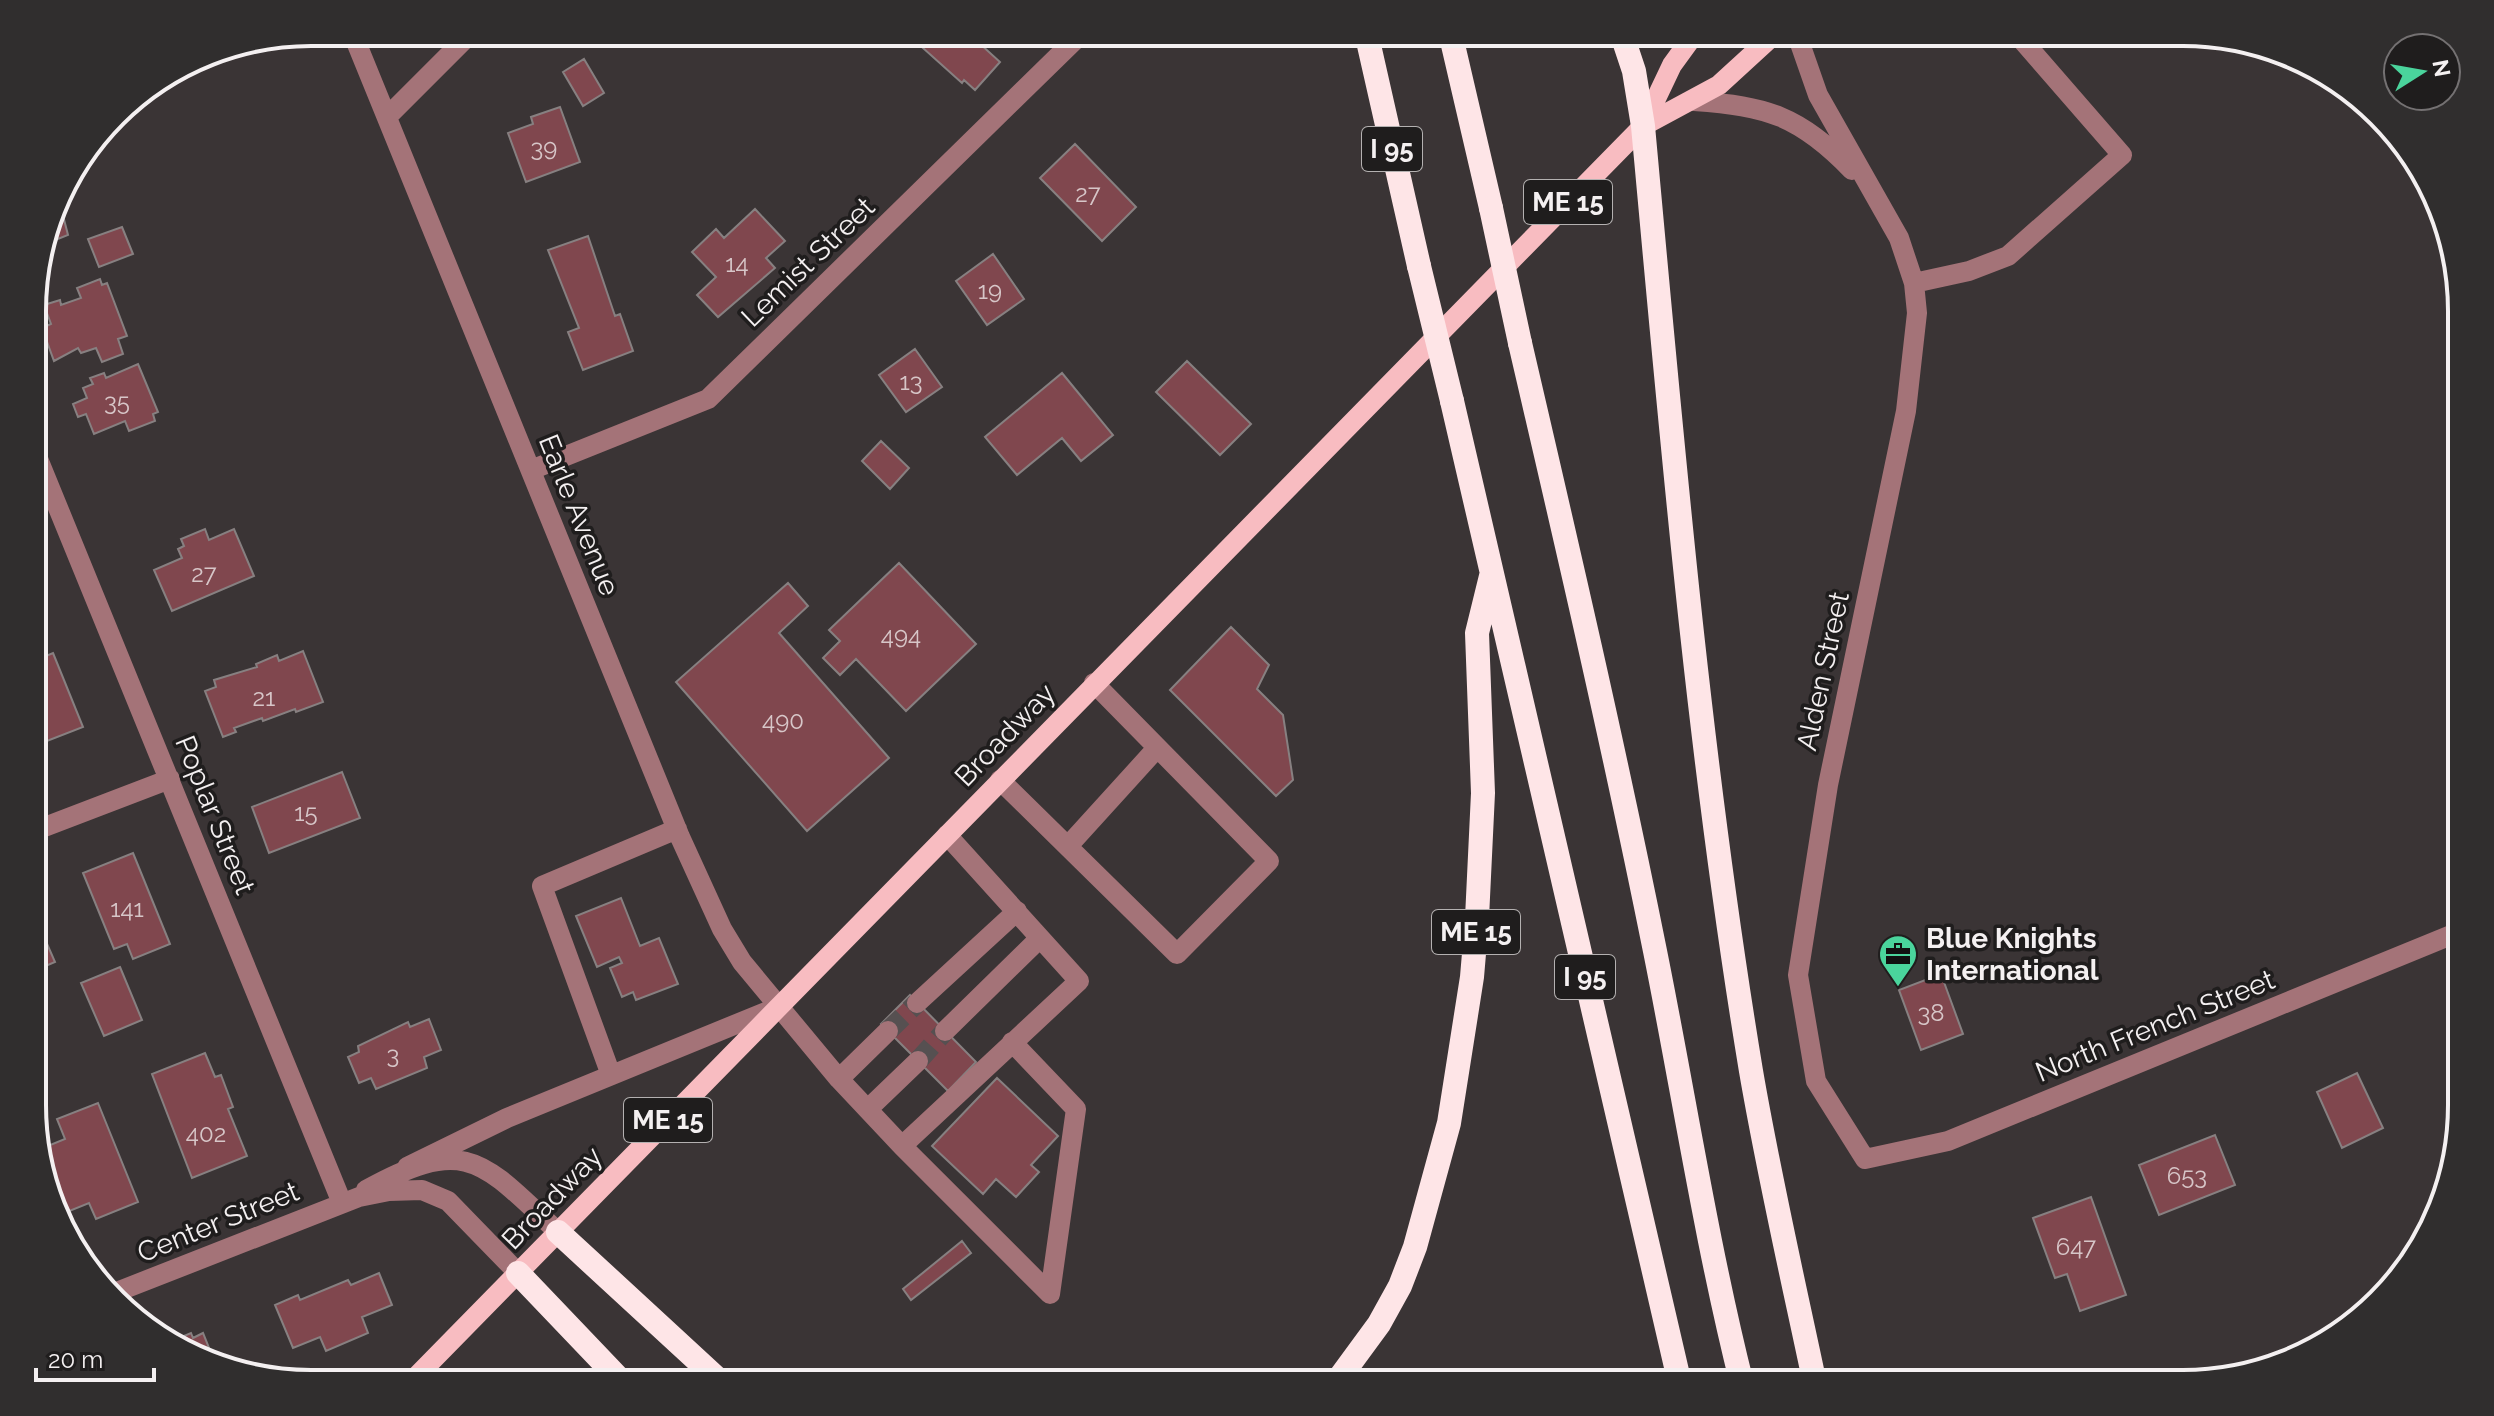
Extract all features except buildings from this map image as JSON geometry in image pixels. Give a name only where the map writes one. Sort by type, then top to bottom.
[{"type":"highway","name":"I 95","points":[[1369,46],[1677,1369]]},
{"type":"highway","name":"I 95","points":[[1453,46],[1612,744],[1656,953],[1702,1210],[1739,1369]]},
{"type":"highway","points":[[1626,46],[1634,71],[1643,126],[1693,634],[1724,890],[1766,1153],[1812,1369]]},
{"type":"highway","name":"ME 15","points":[[1346,1369],[1379,1324],[1400,1286],[1415,1247],[1449,1123],[1472,977],[1477,918],[1483,793],[1477,633],[1492,570]]},
{"type":"highway","points":[[558,1232],[708,1370]]},
{"type":"highway","points":[[518,1273],[610,1370]]},
{"type":"main road","name":"Broadway","points":[[423,1370],[1643,126],[1672,65],[1686,46]]},
{"type":"main road","name":"Broadway","points":[[1643,126],[1694,101],[1744,65],[1763,46]]},
{"type":"street","name":"Earle Avenue","points":[[358,46],[677,829],[722,929],[742,962],[839,1079],[1050,1294],[1076,1109],[1012,1042]]},
{"type":"street","points":[[387,117],[458,46]]},
{"type":"street","name":"Lemist Street","points":[[531,470],[708,399],[1069,46]]},
{"type":"street","name":"Alden Street","points":[[1801,46],[1818,95],[1899,238],[1914,283],[1916,341],[1912,377],[1825,799],[1798,975],[1816,1081],[1865,1159]]},
{"type":"street","points":[[1914,283],[1988,266],[2008,256],[2122,155],[2027,46]]},
{"type":"street","name":"Alden Street","points":[[1694,101],[1749,107],[1787,117],[1823,143],[1871,190]]},
{"type":"street","name":"Poplar Street","points":[[46,478],[342,1203]]},
{"type":"street","points":[[1000,780],[1177,954],[1269,861],[1094,683]]},
{"type":"street","points":[[1068,846],[1157,748]]},
{"type":"street","points":[[46,826],[170,779]]},
{"type":"street","points":[[611,1075],[542,886],[677,829]]},
{"type":"street","points":[[902,1146],[1079,981],[947,835]]},
{"type":"street","points":[[917,1003],[1017,911]]},
{"type":"street","name":"North French Street","points":[[1865,1159],[1948,1141],[2447,937]]},
{"type":"street","points":[[945,1031],[1040,938]]},
{"type":"street","points":[[407,1167],[467,1135],[778,1007]]},
{"type":"street","points":[[839,1079],[888,1031]]},
{"type":"street","points":[[868,1109],[918,1061]]},
{"type":"street","name":"Center Street","points":[[342,1203],[407,1167],[442,1159],[474,1162],[498,1176],[558,1232]]},
{"type":"street","name":"Center Street","points":[[122,1290],[342,1203],[389,1191],[436,1194],[459,1211],[518,1273]]},
{"type":"tunnel","points":[[888,1031],[917,1003]]},
{"type":"tunnel","points":[[918,1061],[945,1031]]},
{"type":"place","name":"Blue Knights International","points":[[1898,988]]}]
